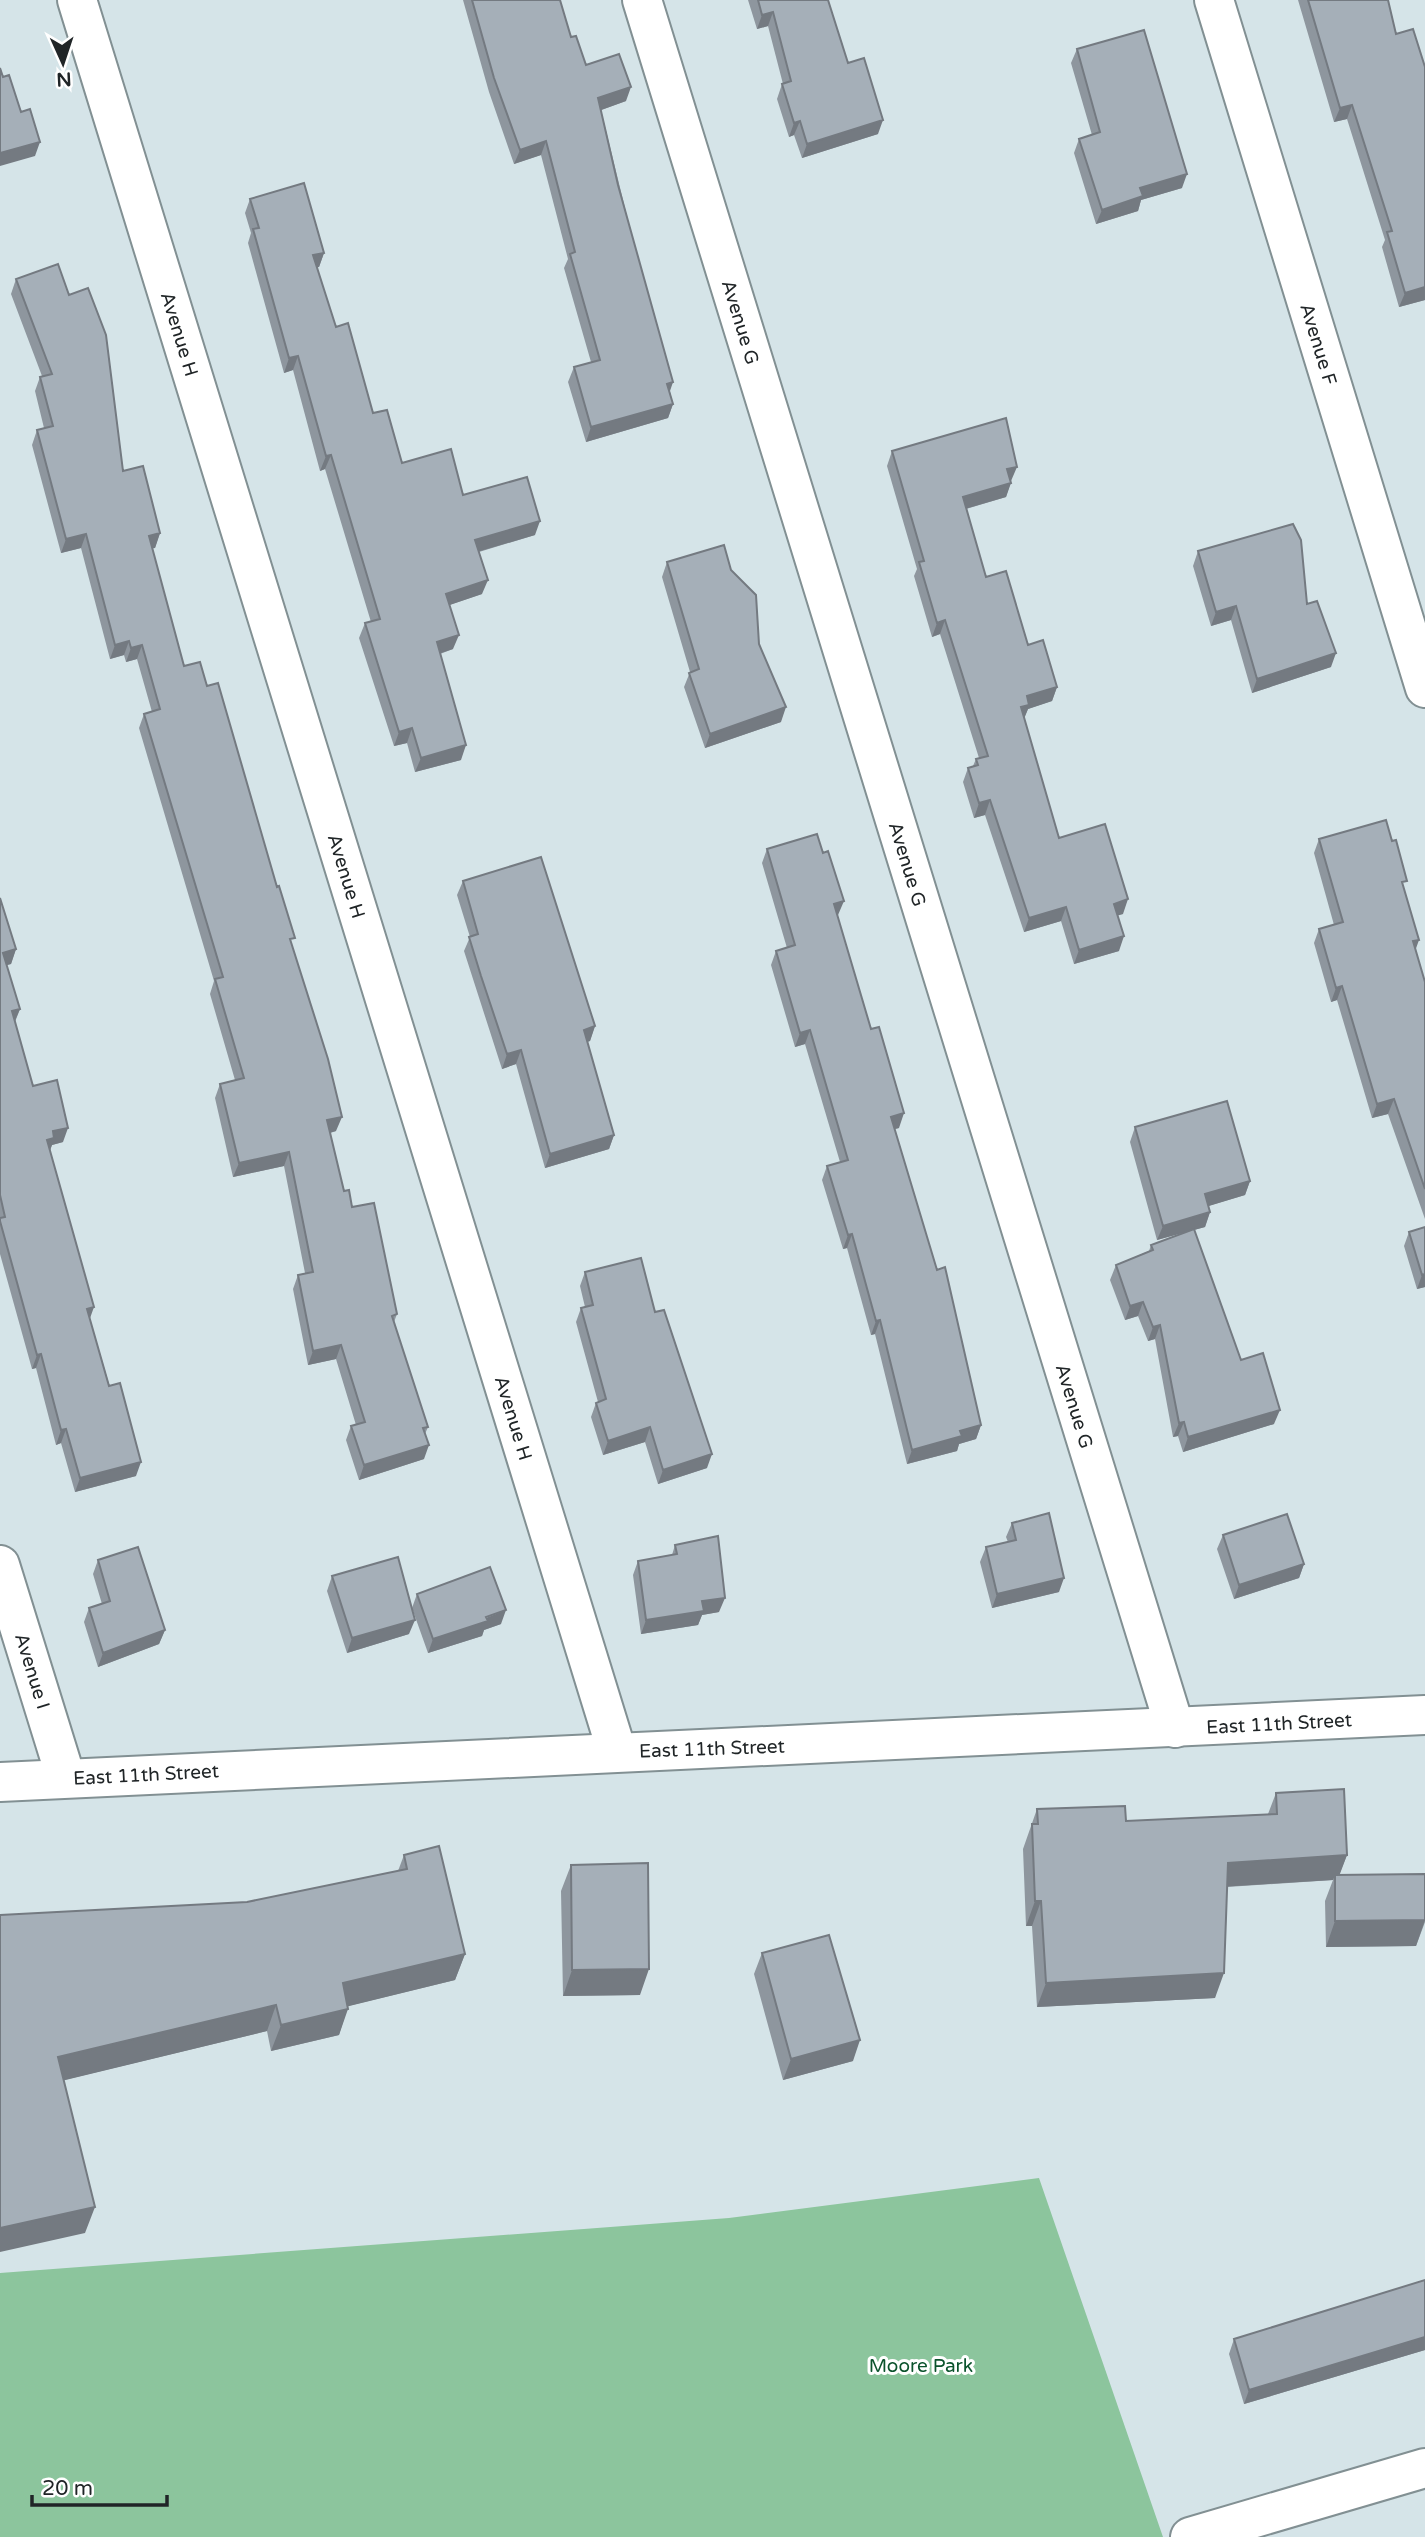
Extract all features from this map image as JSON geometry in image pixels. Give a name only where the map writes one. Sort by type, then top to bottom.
[{"type":"street","name":"Avenue H","points":[[77,0],[617,1752]]},
{"type":"street","name":"Avenue G","points":[[642,0],[1175,1728]]},
{"type":"street","name":"Avenue F","points":[[1214,0],[1425,688]]},
{"type":"street","name":"Avenue I","points":[[0,1565],[66,1778]]},
{"type":"street","name":"East 11th Street","points":[[0,1782],[1425,1715]]},
{"type":"street","points":[[1190,2537],[1425,2468]]},
{"type":"green space","name":"Moore Park","points":[[1039,2178],[1163,2537],[0,2537],[0,2273],[729,2218]]},
{"type":"building","points":[[472,0],[560,0],[571,37],[576,36],[586,65],[619,54],[631,87],[598,98],[618,185],[673,382],[667,384],[673,404],[591,427],[574,367],[600,360],[570,254],[575,252],[546,141],[520,150],[494,78]]},
{"type":"building","points":[[758,0],[828,0],[848,63],[864,58],[883,120],[807,144],[800,121],[794,123],[782,84],[791,81],[773,12],[762,15]]},
{"type":"building","points":[[1308,0],[1388,0],[1396,34],[1413,29],[1425,67],[1425,287],[1405,293],[1387,232],[1392,231],[1352,105],[1340,108]]},
{"type":"building","points":[[1144,30],[1187,174],[1140,188],[1143,196],[1102,210],[1079,139],[1100,132],[1077,49]]},
{"type":"building","points":[[0,68],[3,77],[9,75],[21,112],[30,109],[40,142],[0,153]]},
{"type":"building","points":[[304,183],[324,253],[313,255],[336,327],[348,323],[373,413],[387,410],[402,463],[451,449],[463,495],[527,477],[540,521],[475,540],[488,580],[446,594],[459,635],[437,642],[466,745],[421,758],[412,728],[399,732],[365,623],[380,619],[331,455],[326,456],[298,356],[289,358],[253,229],[259,228],[250,199]]},
{"type":"building","points":[[58,264],[69,295],[88,288],[106,335],[123,471],[143,466],[160,533],[149,536],[184,666],[200,662],[207,686],[218,683],[277,887],[279,886],[295,938],[290,939],[328,1059],[342,1117],[327,1120],[344,1191],[349,1190],[352,1207],[374,1203],[397,1314],[392,1316],[428,1427],[423,1428],[429,1445],[364,1465],[351,1426],[365,1422],[341,1345],[313,1351],[298,1275],[313,1272],[289,1152],[239,1163],[220,1084],[244,1078],[215,979],[223,977],[144,714],[160,709],[142,645],[131,648],[129,641],[115,645],[86,534],[66,539],[37,430],[53,426],[40,377],[52,374],[16,279]]},
{"type":"building","points":[[1006,418],[1017,467],[1007,469],[1011,483],[963,497],[986,577],[1006,571],[1028,645],[1043,640],[1057,687],[1027,696],[1029,705],[1021,707],[1059,838],[1105,824],[1128,899],[1114,904],[1124,936],[1079,950],[1066,907],[1029,918],[990,800],[979,803],[968,768],[978,765],[976,759],[988,756],[945,620],[937,623],[919,562],[924,561],[892,451]]},
{"type":"building","points":[[1293,524],[1301,540],[1307,604],[1317,601],[1336,653],[1257,679],[1236,606],[1216,612],[1198,551]]},
{"type":"building","points":[[724,545],[731,570],[756,595],[759,644],[786,707],[710,734],[689,673],[699,669],[667,562]]},
{"type":"building","points":[[1386,820],[1392,841],[1396,840],[1407,881],[1402,882],[1419,940],[1413,941],[1425,982],[1425,1189],[1394,1099],[1377,1104],[1342,986],[1336,988],[1319,929],[1343,922],[1319,839]]},
{"type":"building","points":[[817,834],[823,853],[828,851],[844,901],[834,904],[871,1029],[879,1027],[904,1113],[891,1117],[937,1270],[945,1267],[981,1425],[960,1431],[962,1436],[912,1450],[880,1320],[876,1321],[852,1234],[848,1235],[827,1166],[848,1160],[810,1030],[800,1033],[776,951],[795,945],[767,849]]},
{"type":"building","points":[[541,857],[595,1026],[584,1030],[614,1135],[550,1154],[521,1050],[507,1054],[481,976],[469,937],[478,934],[463,881]]},
{"type":"building","points":[[0,898],[16,949],[3,953],[20,1009],[12,1011],[33,1086],[57,1080],[68,1128],[53,1131],[54,1138],[47,1140],[94,1307],[87,1309],[109,1386],[120,1383],[141,1462],[80,1478],[66,1429],[61,1430],[41,1354],[37,1355],[0,1221],[0,1218],[5,1217],[0,1195]]},
{"type":"building","points":[[1227,1101],[1250,1181],[1205,1194],[1210,1212],[1163,1226],[1135,1127]]},
{"type":"building","points":[[1425,1227],[1425,1274],[1422,1275],[1409,1232]]},
{"type":"building","points":[[1194,1229],[1241,1360],[1263,1353],[1280,1410],[1188,1437],[1184,1422],[1179,1423],[1160,1325],[1153,1327],[1143,1302],[1130,1306],[1116,1265],[1153,1250],[1151,1245]]},
{"type":"building","points":[[641,1258],[655,1312],[664,1310],[712,1454],[663,1470],[650,1427],[608,1441],[596,1403],[606,1399],[581,1308],[593,1305],[585,1272]]},
{"type":"building","points":[[1049,1513],[1064,1578],[997,1594],[986,1547],[1016,1540],[1012,1523]]},
{"type":"building","points":[[1287,1514],[1304,1564],[1239,1585],[1223,1535]]},
{"type":"building","points":[[718,1536],[725,1598],[702,1601],[704,1611],[646,1620],[638,1561],[677,1554],[675,1545]]},
{"type":"building","points":[[138,1547],[165,1630],[103,1653],[89,1608],[110,1601],[98,1560]]},
{"type":"building","points":[[398,1557],[415,1620],[352,1638],[332,1576]]},
{"type":"building","points":[[490,1567],[506,1610],[486,1617],[488,1621],[433,1639],[417,1594]]},
{"type":"building","points":[[1344,1789],[1347,1855],[1228,1863],[1224,1973],[1046,1983],[1041,1901],[1035,1901],[1032,1824],[1038,1824],[1037,1809],[1125,1806],[1126,1821],[1277,1814],[1276,1793]]},
{"type":"building","points":[[439,1846],[465,1954],[343,1983],[348,2009],[281,2025],[276,2005],[58,2057],[95,2207],[0,2228],[0,1915],[247,1902],[407,1869],[404,1855]]},
{"type":"building","points":[[648,1863],[649,1969],[572,1970],[571,1865]]},
{"type":"building","points":[[1425,1874],[1425,1920],[1335,1921],[1335,1875]]},
{"type":"building","points":[[829,1935],[860,2040],[791,2059],[762,1953]]},
{"type":"building","points":[[1425,2280],[1425,2337],[1249,2390],[1234,2339]]}]
